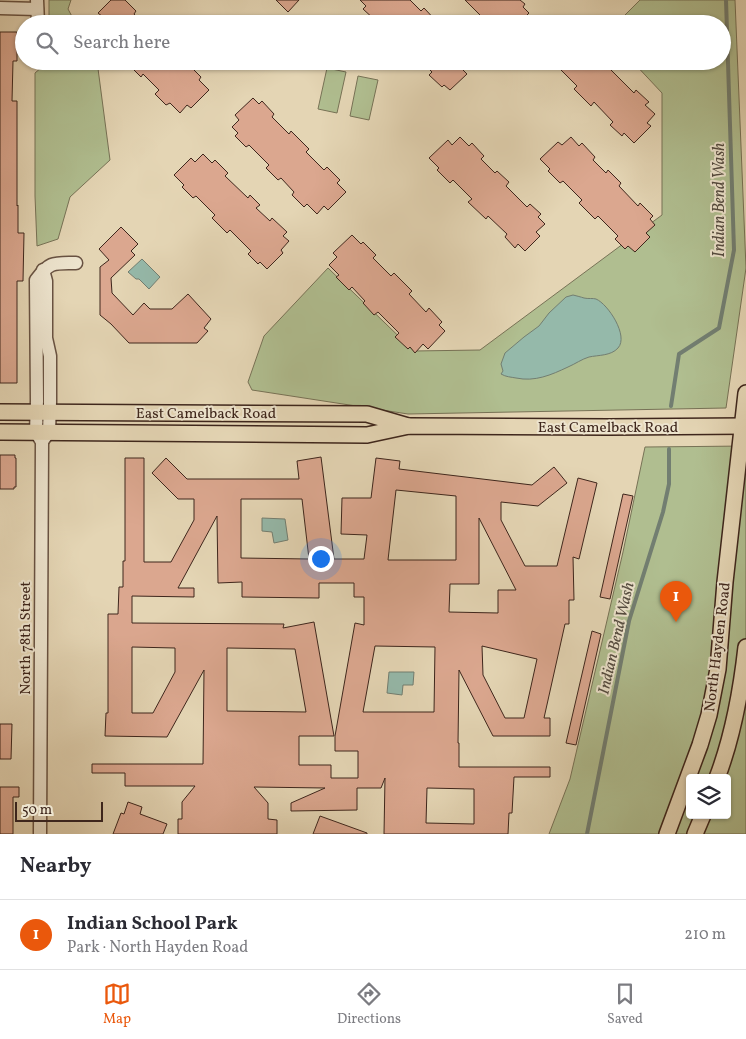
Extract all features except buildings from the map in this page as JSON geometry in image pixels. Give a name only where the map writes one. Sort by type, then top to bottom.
[{"type":"main road","name":"North Hayden Road","points":[[667,834],[709,716],[718,669],[725,582],[744,426],[746,394]]},
{"type":"main road","name":"East Camelback Road","points":[[0,412],[367,414],[410,426]]},
{"type":"main road","name":"East Camelback Road","points":[[0,432],[42,436],[367,435],[410,426],[744,426]]},
{"type":"main road","name":"North Hayden Road","points":[[718,774],[731,735],[743,674],[746,647]]},
{"type":"main road","points":[[695,834],[701,819]]},
{"type":"street","points":[[0,8],[37,5]]},
{"type":"street","name":"North 78th Street","points":[[40,834],[42,436],[50,356],[46,338],[46,281],[43,270],[53,263],[76,262]]},
{"type":"shaded area","points":[[49,0],[71,0],[68,9],[71,15],[49,15]]},
{"type":"shaded area","points":[[640,0],[735,0],[746,268],[726,408],[408,414],[252,390],[248,382],[264,336],[328,268],[414,351],[480,350],[662,215],[662,93],[640,70],[731,70],[731,15],[625,15]]},
{"type":"shaded area","points":[[38,70],[98,70],[110,160],[70,197],[58,239],[37,246],[35,196],[35,73]]},
{"type":"shaded area","points":[[327,70],[346,72],[337,113],[318,109]]},
{"type":"shaded area","points":[[358,76],[378,80],[369,120],[350,116]]},
{"type":"shaded area","points":[[142,259],[160,277],[149,289],[128,272]]},
{"type":"shaded area","points":[[573,295],[596,299],[606,307],[619,329],[621,343],[618,348],[608,354],[586,358],[543,377],[523,379],[501,374],[503,371],[501,364],[505,353],[539,326],[549,313],[566,297]]},
{"type":"shaded area","points":[[746,446],[746,834],[549,834],[570,779],[623,552],[645,447]]},
{"type":"shaded area","points":[[262,518],[285,519],[288,540],[274,543],[272,532],[262,531]]},
{"type":"shaded area","points":[[389,672],[414,672],[413,685],[403,685],[402,695],[387,693]]},
{"type":"waterway","name":"Indian Bend Wash","points":[[726,0],[726,15]]},
{"type":"waterway","name":"Indian Bend Wash","points":[[671,406],[679,354],[719,328],[734,250],[728,70]]},
{"type":"waterway","name":"Indian Bend Wash","points":[[587,834],[629,621],[663,512],[669,484],[669,449]]},
{"type":"place","name":"Indian School Park","points":[[676,622]]}]
